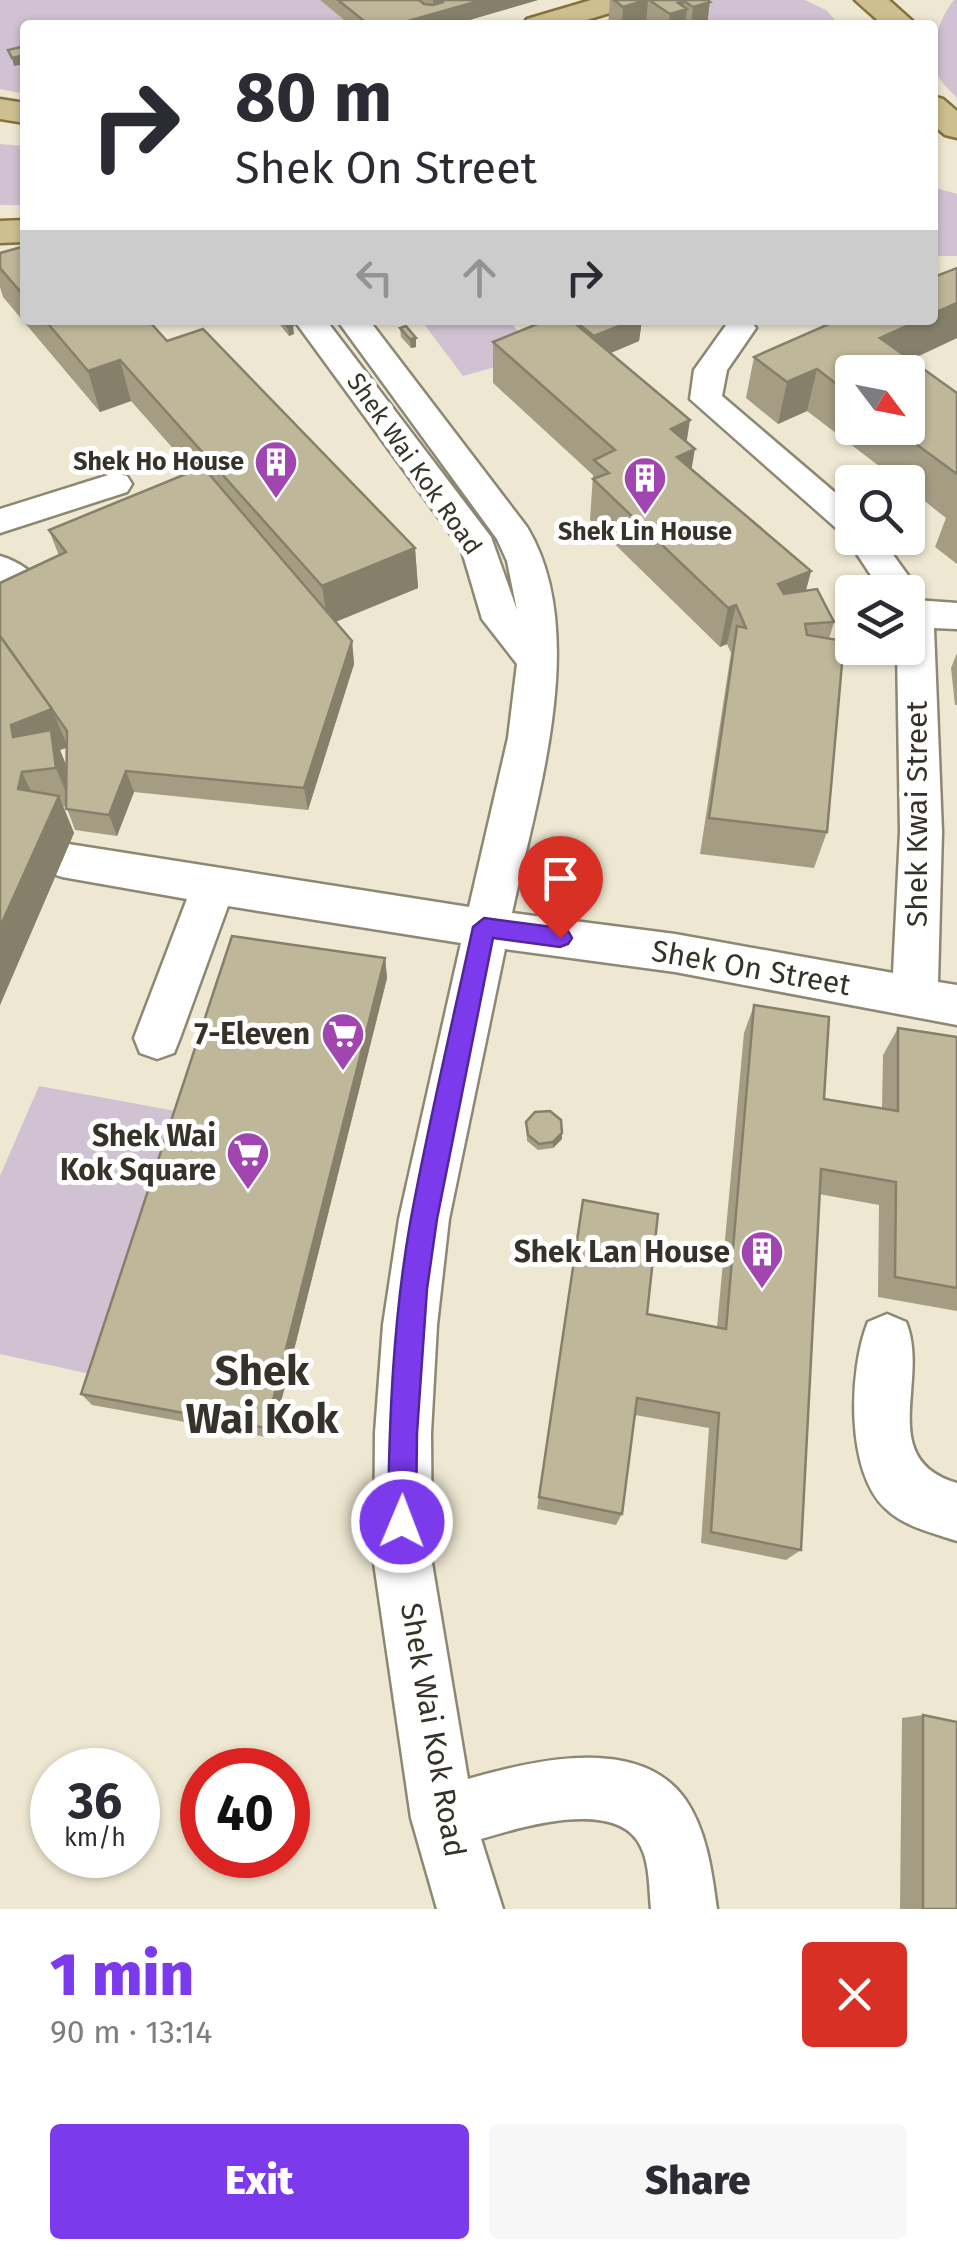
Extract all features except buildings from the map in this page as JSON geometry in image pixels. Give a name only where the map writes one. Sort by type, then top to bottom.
[{"type":"main road","points":[[516,20],[575,0]]},
{"type":"main road","points":[[555,20],[623,0]]},
{"type":"main road","points":[[870,0],[896,20]]},
{"type":"main road","points":[[938,111],[957,128]]},
{"type":"street","name":"Shek Wai Kok Road","points":[[314,325],[478,546],[501,619],[538,663]]},
{"type":"street","name":"Shek Wai Kok Road","points":[[357,325],[514,536],[528,563],[538,618],[538,663],[528,738],[484,927],[424,1219],[410,1324],[403,1433],[404,1563],[443,1818],[470,1909]]},
{"type":"street","points":[[740,328],[712,364],[704,386],[706,399],[835,511]]},
{"type":"street","points":[[0,520],[115,484]]},
{"type":"street","points":[[925,608],[957,616]]},
{"type":"street","name":"Shek Kwai Street","points":[[916,665],[939,833],[936,1001]]},
{"type":"street","name":"Shek On Street","points":[[62,860],[214,887],[675,953],[936,1001]]},
{"type":"street","points":[[157,1038],[214,887]]},
{"type":"street","points":[[886,1341],[884,1462],[897,1484],[916,1498],[957,1512]]},
{"type":"street","points":[[443,1818],[558,1788],[614,1790],[657,1815],[672,1843],[684,1909]]},
{"type":"shaded area","points":[[0,0],[320,0],[344,20],[20,20],[20,93],[0,89]]},
{"type":"shaded area","points":[[677,0],[805,0],[826,10],[835,20],[707,20]]},
{"type":"shaded area","points":[[957,0],[957,98],[938,74],[938,32],[943,17]]},
{"type":"shaded area","points":[[0,144],[20,146],[20,205],[0,205]]},
{"type":"shaded area","points":[[938,189],[957,194],[957,256],[938,256]]},
{"type":"shaded area","points":[[425,325],[513,325],[537,355],[463,376]]},
{"type":"shaded area","points":[[39,1086],[192,1114],[99,1376],[0,1354],[0,1176]]},
{"type":"place","name":"Shek Ho House","points":[[276,500]]},
{"type":"place","name":"Shek Lin House","points":[[645,516]]},
{"type":"place","name":"7-Eleven","points":[[343,1072]]},
{"type":"place","name":"Shek Wai Kok Square","points":[[248,1191]]},
{"type":"place","name":"Shek Lan House","points":[[762,1290]]},
{"type":"district","name":"Shek Wai Kok","points":[[262,1395]]},
{"type":"route","points":[[402,1522],[403,1433],[414,1289],[424,1219],[484,927],[560,938]]}]
